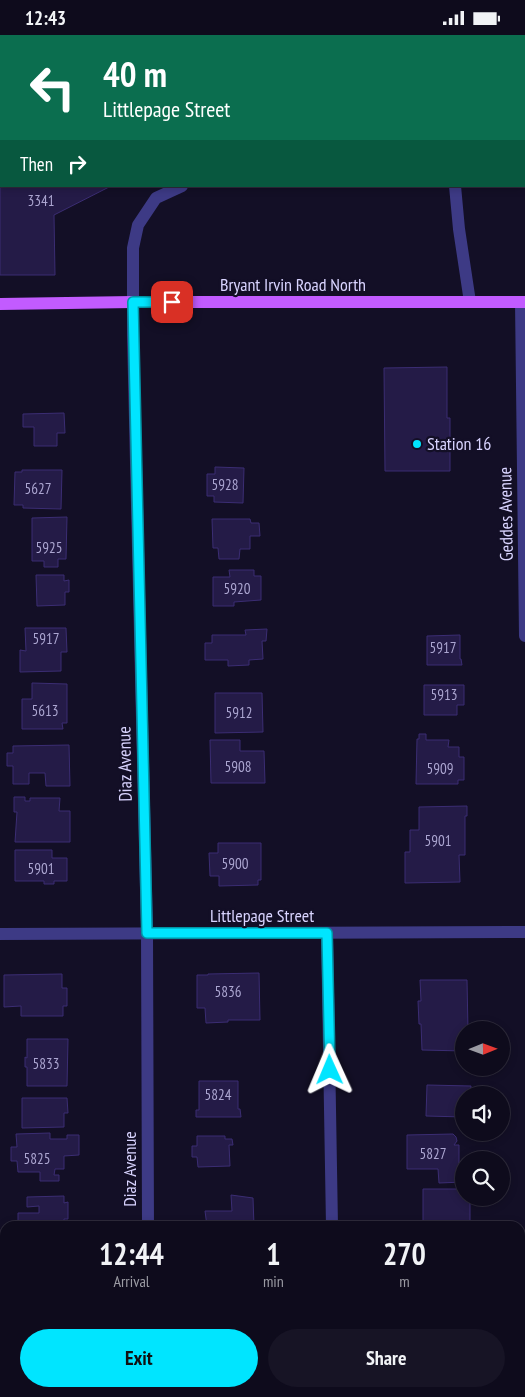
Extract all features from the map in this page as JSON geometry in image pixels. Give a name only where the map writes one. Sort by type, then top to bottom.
[{"type":"main road","name":"Bryant Irvin Road North","points":[[0,304],[523,302]]},
{"type":"street","name":"Diaz Avenue","points":[[148,1221],[147,933],[133,248],[138,225],[156,199],[180,187]]},
{"type":"street","points":[[455,187],[470,303]]},
{"type":"street","name":"Geddes Avenue","points":[[523,302],[525,636]]},
{"type":"street","name":"Littlepage Street","points":[[0,934],[525,932]]},
{"type":"street","points":[[327,933],[332,1221]]},
{"type":"building","points":[[0,187],[109,187],[54,215],[55,275],[0,275]]},
{"type":"building","name":"Station 16","points":[[447,367],[447,418],[450,418],[450,471],[385,471],[384,368]]},
{"type":"building","points":[[64,413],[65,433],[57,433],[57,446],[34,446],[34,427],[23,427],[23,414]]},
{"type":"building","points":[[215,467],[244,468],[243,503],[214,502],[214,496],[207,496],[207,474],[215,474]]},
{"type":"building","points":[[22,470],[62,470],[61,509],[23,508],[23,505],[14,505],[15,472],[22,472]]},
{"type":"building","points":[[67,517],[66,559],[58,559],[58,567],[44,567],[44,561],[32,561],[32,518]]},
{"type":"building","points":[[212,519],[250,519],[251,523],[259,523],[260,536],[250,536],[250,549],[240,549],[239,559],[219,559],[218,548],[213,548]]},
{"type":"building","points":[[229,570],[254,570],[254,576],[261,576],[261,600],[234,602],[234,606],[213,606],[213,577],[230,577]]},
{"type":"building","points":[[36,575],[64,575],[64,581],[69,580],[69,592],[65,592],[65,605],[37,606]]},
{"type":"building","points":[[25,628],[66,628],[67,652],[61,652],[61,671],[20,672],[20,650],[26,651]]},
{"type":"building","points":[[267,629],[266,641],[262,641],[263,659],[249,660],[249,665],[228,666],[228,660],[205,660],[205,643],[212,643],[212,635],[246,635],[245,630]]},
{"type":"building","points":[[460,635],[460,659],[462,665],[427,665],[427,636]]},
{"type":"building","points":[[32,683],[67,684],[67,723],[62,723],[63,729],[22,729],[22,699],[32,699]]},
{"type":"building","points":[[424,685],[464,685],[464,705],[457,705],[457,715],[424,715]]},
{"type":"building","points":[[215,693],[262,693],[263,732],[215,733]]},
{"type":"building","points":[[419,734],[426,734],[426,740],[449,740],[448,747],[459,747],[459,757],[464,757],[464,780],[458,780],[458,784],[416,784],[417,739],[419,739]]},
{"type":"building","points":[[210,740],[240,740],[240,751],[264,751],[265,783],[211,783]]},
{"type":"building","points":[[69,745],[70,786],[46,786],[45,773],[29,773],[29,784],[13,784],[13,766],[7,766],[7,753],[13,753],[13,746]]},
{"type":"building","points":[[14,797],[25,797],[25,801],[30,801],[30,798],[60,798],[59,811],[70,811],[70,842],[15,842],[17,812],[14,812]]},
{"type":"building","points":[[467,806],[467,816],[465,816],[465,855],[459,855],[460,882],[405,883],[405,852],[410,852],[410,830],[419,830],[419,807]]},
{"type":"building","points":[[218,843],[261,843],[261,880],[258,880],[258,885],[219,886],[219,876],[210,876],[209,853],[218,853]]},
{"type":"building","points":[[15,850],[52,850],[52,858],[67,858],[67,881],[54,881],[54,884],[44,884],[44,881],[15,881]]},
{"type":"building","points":[[259,973],[260,1020],[228,1020],[228,1022],[206,1023],[205,1008],[197,1008],[197,975]]},
{"type":"building","points":[[62,974],[62,988],[67,988],[67,1006],[63,1006],[63,1016],[21,1016],[21,1006],[4,1007],[4,975]]},
{"type":"building","points":[[420,980],[467,980],[468,1021],[455,1021],[455,1051],[422,1050],[418,1001],[421,1001]]},
{"type":"building","points":[[27,1039],[68,1039],[67,1086],[27,1086],[25,1057],[27,1058]]},
{"type":"building","points":[[199,1081],[238,1081],[238,1109],[240,1109],[241,1117],[196,1117],[196,1110],[199,1110]]},
{"type":"building","points":[[427,1085],[471,1086],[455,1086],[455,1117],[426,1116]]},
{"type":"building","points":[[22,1098],[67,1098],[68,1113],[64,1113],[64,1127],[22,1128]]},
{"type":"building","points":[[50,1133],[50,1139],[67,1139],[67,1135],[79,1135],[79,1155],[64,1156],[64,1169],[55,1169],[54,1175],[59,1175],[59,1181],[40,1181],[40,1172],[18,1172],[17,1161],[11,1161],[11,1147],[17,1147],[16,1134]]},
{"type":"building","points":[[453,1134],[455,1141],[457,1141],[454,1145],[459,1145],[459,1151],[455,1151],[455,1182],[439,1183],[438,1169],[407,1169],[407,1135]]},
{"type":"building","points":[[197,1136],[225,1136],[225,1139],[232,1139],[233,1145],[229,1145],[230,1166],[198,1167],[197,1157],[192,1157],[192,1146],[197,1146]]},
{"type":"building","points":[[423,1189],[455,1189],[455,1206],[470,1206],[470,1221],[423,1221]]},
{"type":"building","points":[[231,1195],[253,1198],[254,1221],[206,1221],[205,1211],[232,1211]]},
{"type":"building","points":[[64,1196],[64,1203],[68,1202],[68,1219],[64,1219],[64,1221],[18,1221],[18,1213],[39,1213],[39,1206],[27,1207],[27,1197]]},
{"type":"place","name":"Station 16","points":[[417,444]]},
{"type":"route","points":[[172,302],[133,302],[147,933],[327,933],[330,1070]]}]
